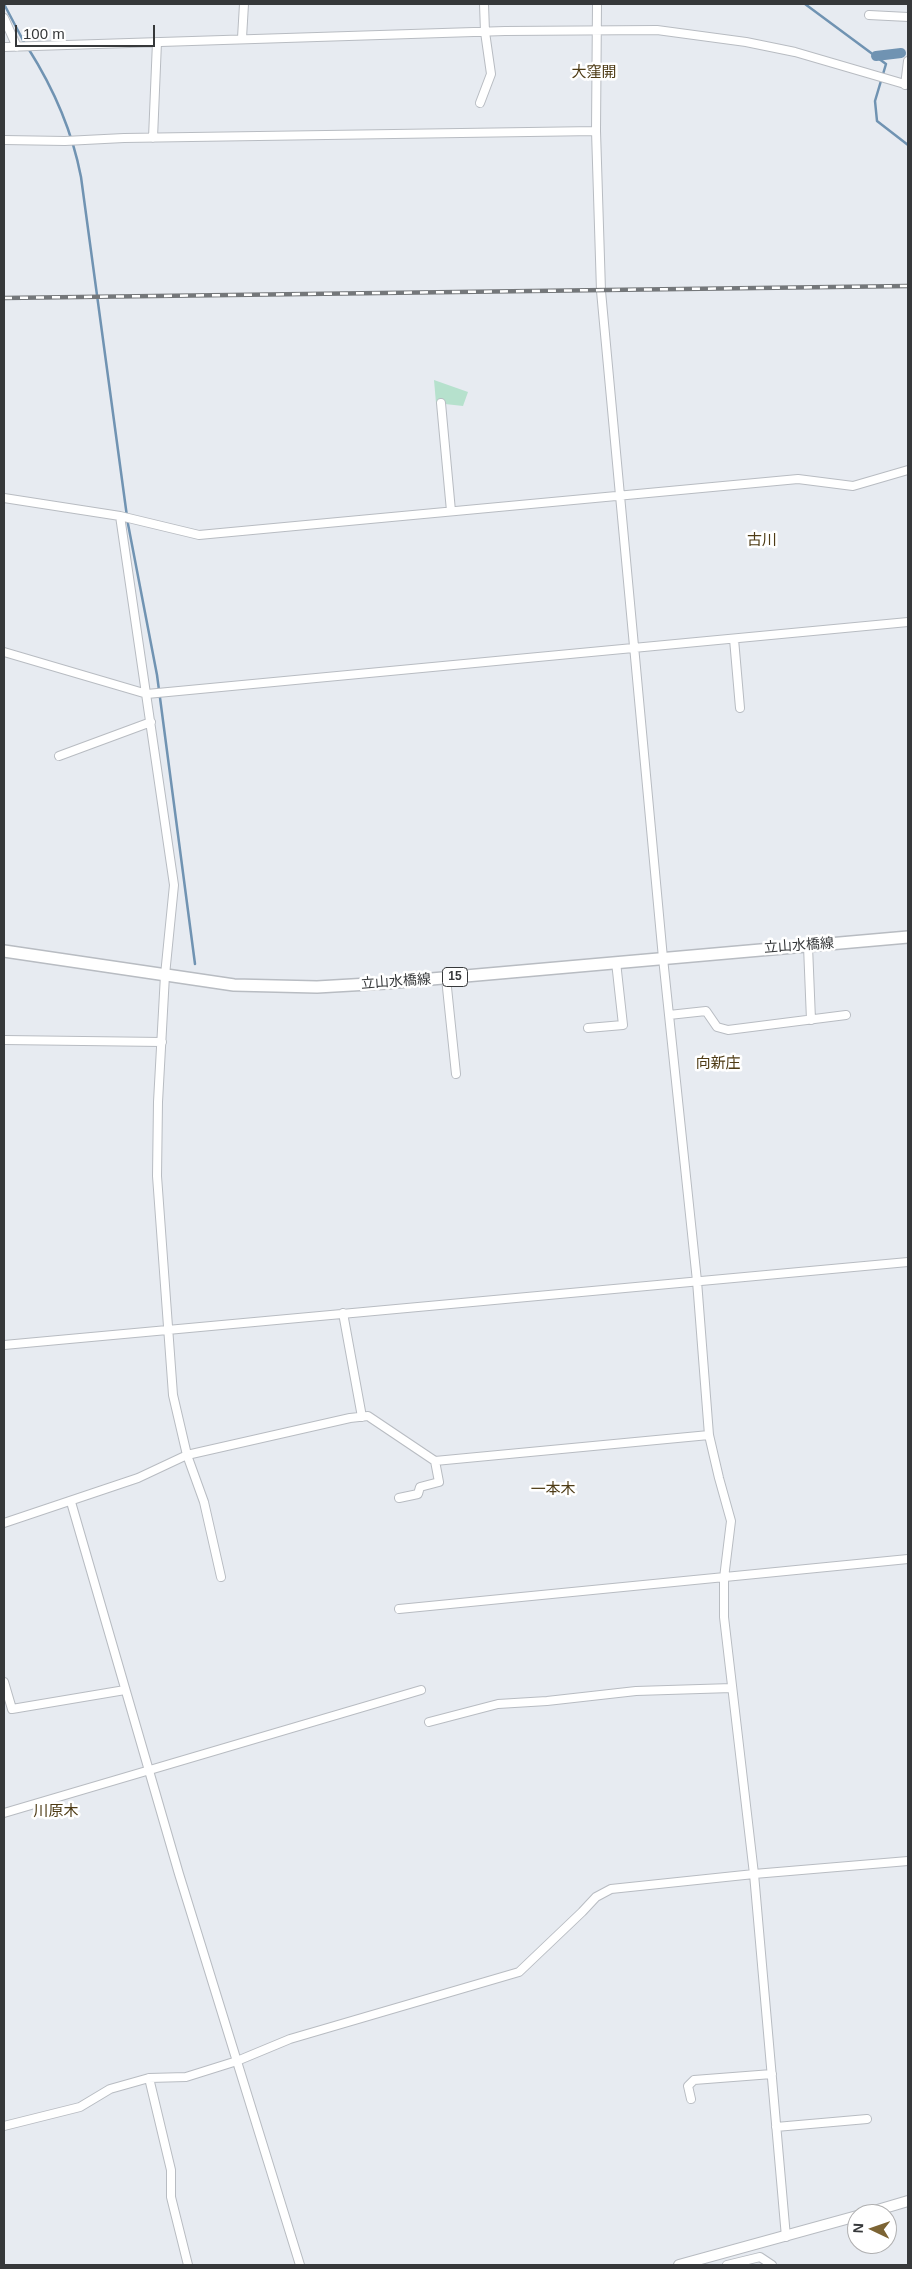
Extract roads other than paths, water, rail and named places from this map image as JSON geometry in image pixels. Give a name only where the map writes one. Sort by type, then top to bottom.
[{"type":"main road","name":"立山水橋線","points":[[4,950],[234,985],[317,987],[446,978],[908,937]]},
{"type":"main road","points":[[679,2265],[847,2219]]},
{"type":"street","points":[[242,38],[244,4]]},
{"type":"street","points":[[480,103],[491,74],[485,32],[484,4]]},
{"type":"street","points":[[597,4],[595,29],[596,132],[601,291],[663,958],[697,1281],[710,1435],[731,1521],[724,1578],[724,1617],[754,1874],[786,2237]]},
{"type":"street","points":[[869,15],[908,17]]},
{"type":"street","points":[[4,18],[17,47]]},
{"type":"street","points":[[4,48],[242,38],[595,29],[657,30],[746,42],[795,52],[907,85],[908,61]]},
{"type":"street","points":[[153,138],[157,42]]},
{"type":"street","points":[[4,140],[65,141],[153,138],[596,132]]},
{"type":"street","points":[[441,403],[451,511]]},
{"type":"street","points":[[4,498],[120,516],[199,535],[798,479],[853,486],[908,470]]},
{"type":"street","points":[[120,516],[174,885],[165,975],[158,1102],[157,1176],[173,1395],[187,1455],[204,1502],[221,1577]]},
{"type":"street","points":[[4,652],[146,694],[908,622]]},
{"type":"street","points":[[734,639],[740,708]]},
{"type":"street","points":[[59,756],[151,722]]},
{"type":"street","points":[[808,946],[811,1020]]},
{"type":"street","points":[[588,1028],[623,1025],[616,962]]},
{"type":"street","points":[[446,978],[456,1074]]},
{"type":"street","points":[[669,1015],[706,1011],[716,1027],[728,1030],[846,1015]]},
{"type":"street","points":[[4,1040],[162,1042]]},
{"type":"street","points":[[4,1344],[908,1262]]},
{"type":"street","points":[[343,1314],[362,1417]]},
{"type":"street","points":[[4,1523],[138,1478],[187,1455],[368,1416],[435,1460],[710,1435]]},
{"type":"street","points":[[400,1498],[418,1494],[420,1487],[439,1482],[435,1460]]},
{"type":"street","points":[[71,1502],[148,1770],[300,2265]]},
{"type":"street","points":[[399,1609],[908,1559]]},
{"type":"street","points":[[4,1682],[12,1710],[125,1690]]},
{"type":"street","points":[[429,1722],[498,1704],[547,1701],[636,1691],[732,1688]]},
{"type":"street","points":[[4,1813],[421,1690]]},
{"type":"street","points":[[4,2126],[80,2108],[110,2089],[148,2078],[186,2077],[237,2061],[290,2039],[518,1972],[596,1897],[611,1889],[754,1874],[908,1861]]},
{"type":"street","points":[[691,2099],[688,2086],[694,2080],[772,2074]]},
{"type":"street","points":[[148,2078],[171,2170],[171,2197],[188,2265]]},
{"type":"street","points":[[776,2127],[867,2119]]},
{"type":"street","points":[[727,2265],[760,2257],[772,2265]]},
{"type":"waterway","points":[[4,4],[25,44]]},
{"type":"waterway","points":[[805,4],[886,64],[875,101],[877,121],[908,145]]},
{"type":"waterway","points":[[28,48],[61,110],[73,143],[81,177],[128,524],[157,675],[195,964]]},
{"type":"waterway","points":[[876,56],[901,53]]},
{"type":"railway","points":[[4,298],[908,286]]},
{"type":"district","name":"大窪開","points":[[594,73]]},
{"type":"district","name":"古川","points":[[762,541]]},
{"type":"district","name":"向新庄","points":[[718,1064]]},
{"type":"district","name":"一本木","points":[[553,1490]]},
{"type":"district","name":"川原木","points":[[56,1812]]}]
